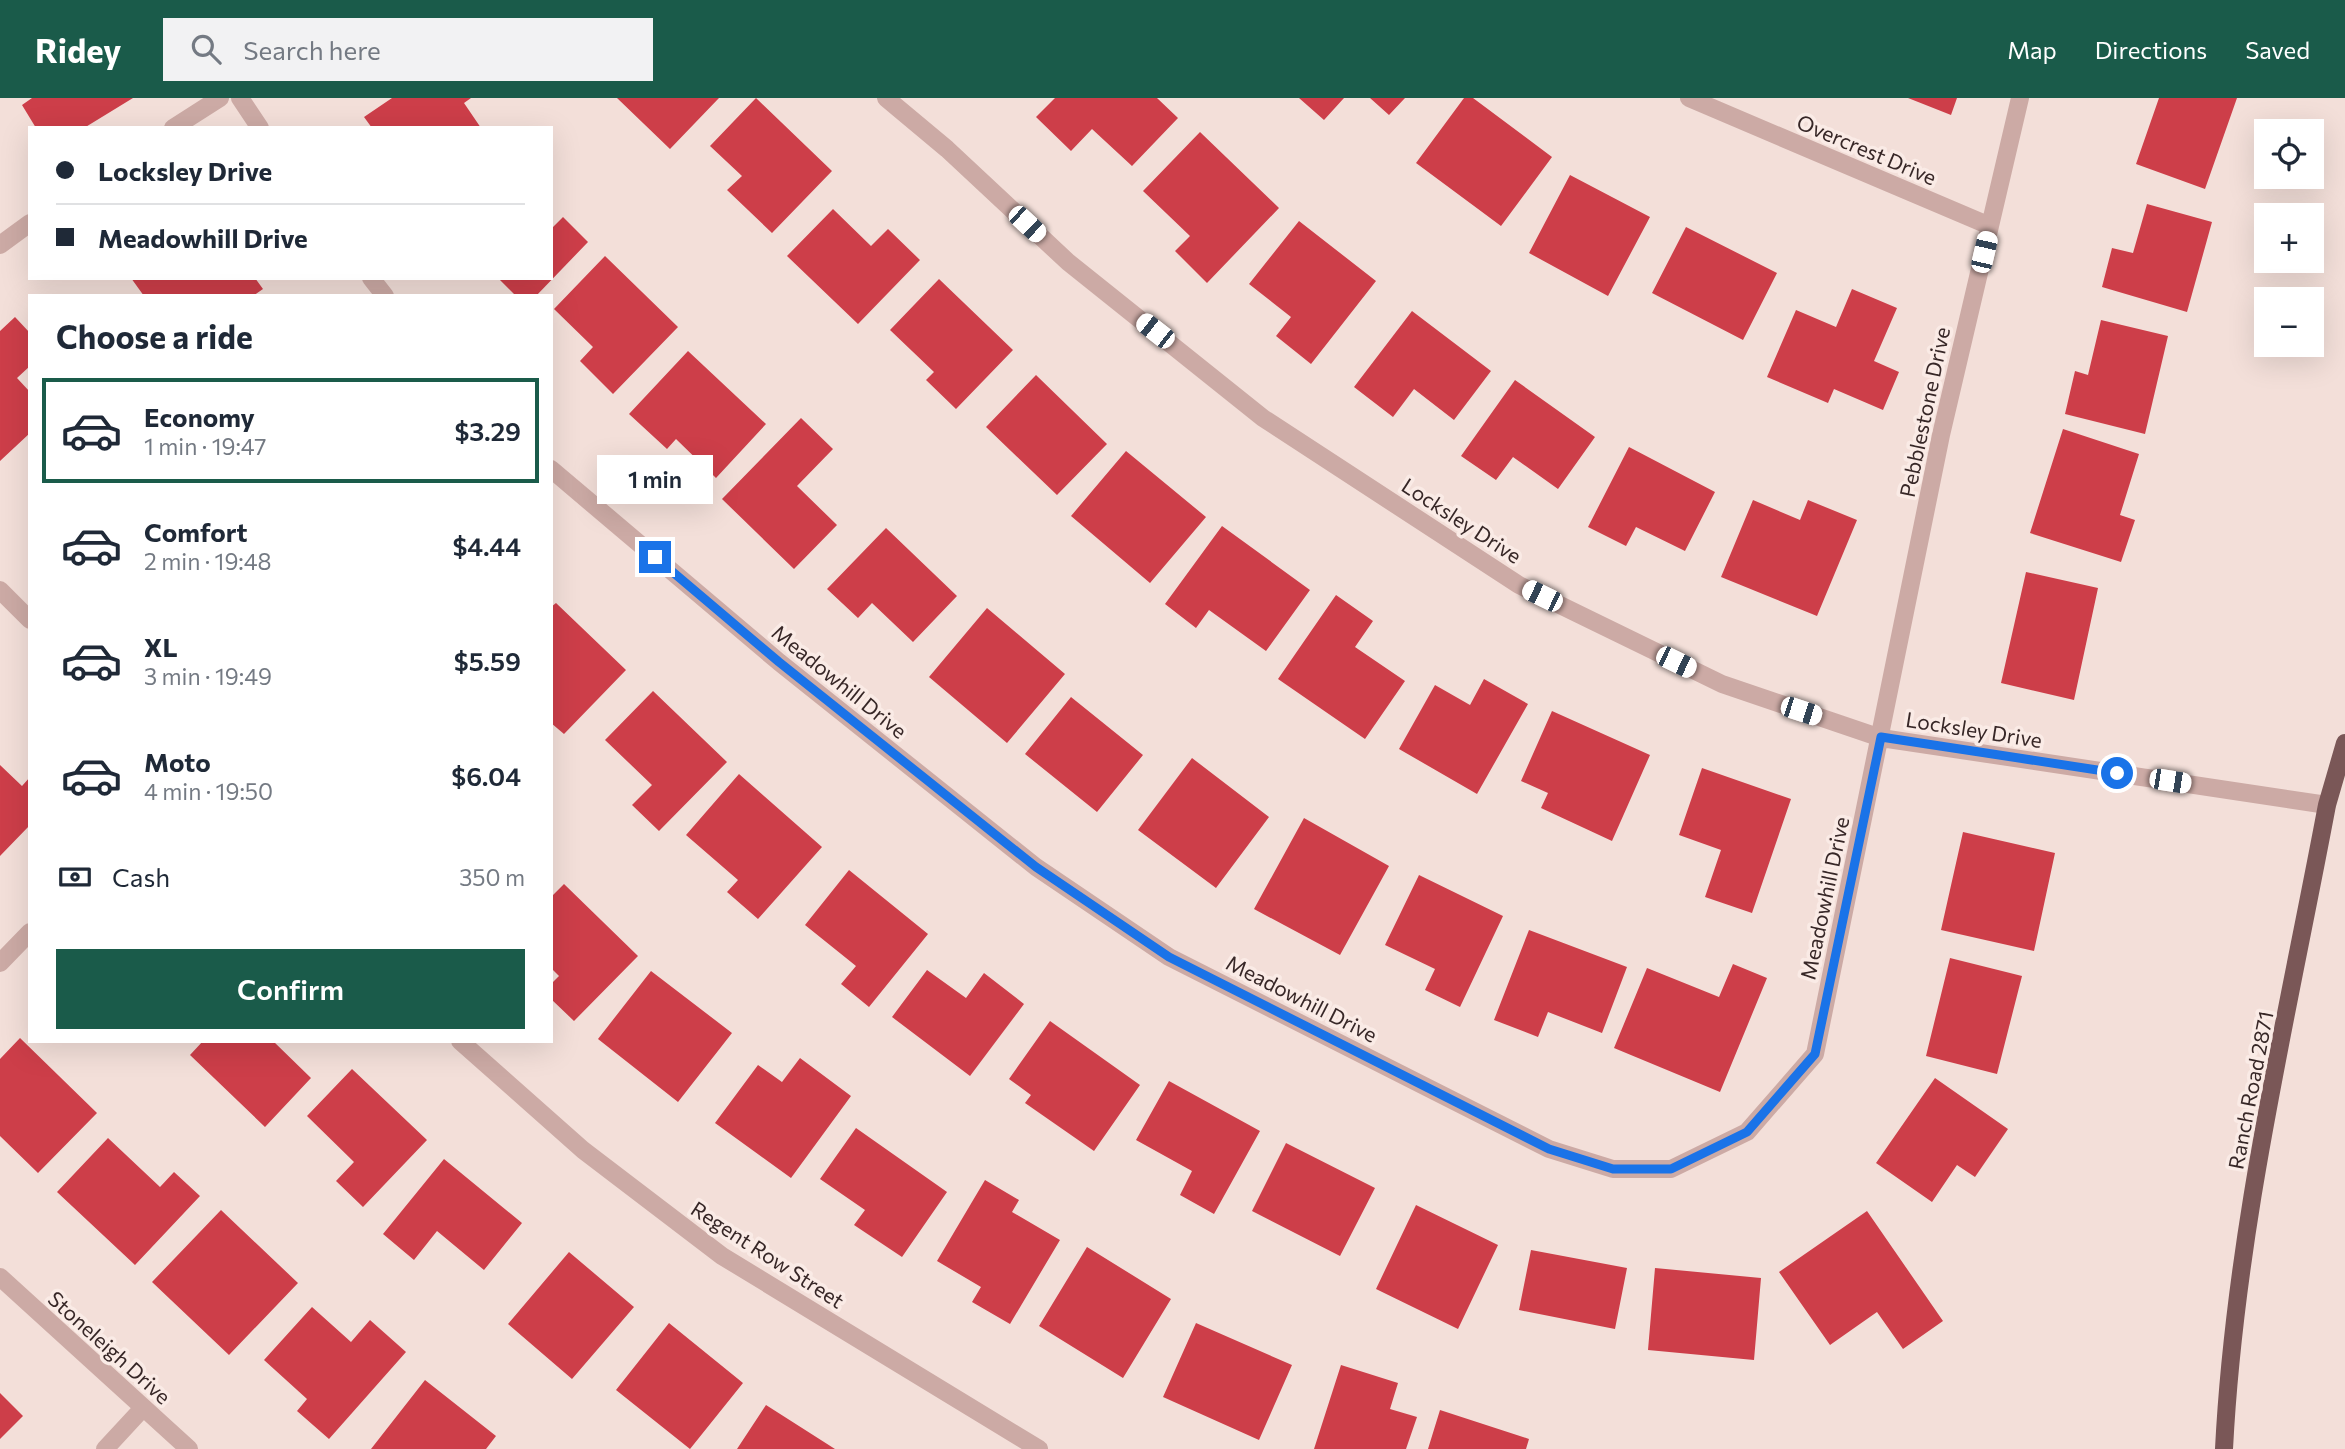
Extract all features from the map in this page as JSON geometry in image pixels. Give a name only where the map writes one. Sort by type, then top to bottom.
[{"type":"main road","name":"Ranch Road 2871","points":[[2224,1449],[2229,1357],[2248,1223],[2327,805],[2345,743]]},
{"type":"street","points":[[176,126],[220,98]]},
{"type":"street","points":[[240,98],[259,126]]},
{"type":"street","name":"Locksley Drive","points":[[886,98],[947,149],[1068,262],[1264,418],[1519,585],[1721,684],[1881,737],[2327,805]]},
{"type":"street","name":"Overcrest Drive","points":[[1689,98],[1990,226]]},
{"type":"street","name":"Pebblestone Drive","points":[[1881,737],[1941,435],[2020,98]]},
{"type":"street","points":[[0,245],[28,224]]},
{"type":"street","points":[[373,280],[384,294]]},
{"type":"street","name":"Meadowhill Drive","points":[[553,471],[779,662],[1036,867],[1169,957],[1549,1149],[1613,1169],[1671,1169],[1717,1149],[1747,1132],[1815,1054],[1881,737]]},
{"type":"street","points":[[0,590],[28,618]]},
{"type":"street","points":[[0,963],[28,934]]},
{"type":"street","name":"Regent Row Street","points":[[462,1043],[583,1150],[722,1256],[1039,1449]]},
{"type":"street","name":"Stoneleigh Drive","points":[[0,1277],[189,1449]]},
{"type":"street","points":[[105,1449],[143,1408]]},
{"type":"building","points":[[32,98],[133,98],[87,126],[35,126],[22,105]]},
{"type":"building","points":[[392,98],[471,98],[464,103],[480,126],[371,126],[364,117]]},
{"type":"building","points":[[617,98],[719,98],[670,149]]},
{"type":"building","points":[[756,98],[832,171],[772,233],[727,190],[742,176],[710,146]]},
{"type":"building","points":[[1055,98],[1157,98],[1178,118],[1132,166],[1092,129],[1071,151],[1036,117]]},
{"type":"building","points":[[1299,98],[1344,98],[1324,120]]},
{"type":"building","points":[[1370,98],[1405,98],[1389,115]]},
{"type":"building","points":[[1464,98],[1473,98],[1552,157],[1501,226],[1416,163]]},
{"type":"building","points":[[1908,98],[1957,98],[1951,115]]},
{"type":"building","points":[[2159,98],[2237,98],[2205,189],[2136,164]]},
{"type":"building","points":[[1200,132],[1279,208],[1207,283],[1175,251],[1190,236],[1143,191]]},
{"type":"building","points":[[1570,175],[1650,217],[1608,296],[1529,253]]},
{"type":"building","points":[[2147,204],[2212,222],[2187,312],[2102,287],[2112,248],[2133,253]]},
{"type":"building","points":[[833,209],[871,246],[888,229],[920,260],[858,324],[787,256]]},
{"type":"building","points":[[563,217],[588,242],[553,278],[553,227]]},
{"type":"building","points":[[1299,221],[1376,281],[1311,364],[1276,336],[1291,317],[1249,284]]},
{"type":"building","points":[[1686,227],[1777,273],[1743,340],[1652,293]]},
{"type":"building","points":[[605,256],[678,327],[613,394],[580,361],[593,347],[554,309]]},
{"type":"building","points":[[939,279],[1013,350],[956,409],[926,380],[934,372],[890,330]]},
{"type":"building","points":[[132,280],[256,280],[263,289],[256,294],[143,294]]},
{"type":"building","points":[[500,280],[551,280],[538,294],[514,294]]},
{"type":"building","points":[[1852,289],[1897,308],[1874,361],[1899,372],[1883,410],[1834,389],[1828,403],[1767,377],[1796,310],[1836,327]]},
{"type":"building","points":[[1412,311],[1491,371],[1454,420],[1414,389],[1393,417],[1354,387]]},
{"type":"building","points":[[15,317],[28,331],[28,368],[17,378],[28,390],[28,435],[0,461],[0,331]]},
{"type":"building","points":[[2101,320],[2168,336],[2145,434],[2065,414],[2075,371],[2088,375]]},
{"type":"building","points":[[688,351],[766,424],[716,478],[676,439],[667,449],[629,414]]},
{"type":"building","points":[[1036,375],[1107,444],[1057,495],[986,427]]},
{"type":"building","points":[[1515,380],[1595,437],[1558,489],[1513,457],[1496,480],[1461,456]]},
{"type":"building","points":[[801,418],[833,449],[797,486],[837,525],[794,569],[722,499]]},
{"type":"building","points":[[2063,429],[2139,454],[2120,515],[2135,520],[2121,562],[2030,533]]},
{"type":"building","points":[[1629,447],[1715,492],[1685,551],[1636,527],[1626,546],[1588,527]]},
{"type":"building","points":[[1126,451],[1206,517],[1150,583],[1071,516]]},
{"type":"building","points":[[1753,500],[1800,520],[1808,500],[1857,520],[1817,616],[1721,577]]},
{"type":"building","points":[[1222,526],[1310,590],[1266,651],[1209,610],[1196,628],[1165,604]]},
{"type":"building","points":[[886,528],[957,596],[913,642],[872,603],[858,618],[827,589]]},
{"type":"building","points":[[2026,572],[2098,588],[2074,700],[2001,683]]},
{"type":"building","points":[[1336,595],[1373,621],[1355,647],[1405,681],[1365,739],[1278,679]]},
{"type":"building","points":[[556,603],[626,670],[564,734],[553,725],[553,605]]},
{"type":"building","points":[[987,608],[1065,674],[1007,743],[929,677]]},
{"type":"building","points":[[1484,679],[1528,704],[1477,794],[1399,749],[1435,685],[1470,705]]},
{"type":"building","points":[[653,691],[727,762],[659,831],[632,805],[652,785],[605,740]]},
{"type":"building","points":[[1071,697],[1143,755],[1097,812],[1025,754]]},
{"type":"building","points":[[1552,711],[1650,755],[1612,841],[1541,808],[1548,793],[1521,781]]},
{"type":"building","points":[[1192,758],[1269,817],[1216,888],[1138,830]]},
{"type":"building","points":[[0,765],[22,786],[28,779],[28,827],[0,856]]},
{"type":"building","points":[[1702,768],[1791,799],[1752,913],[1705,897],[1721,850],[1679,835]]},
{"type":"building","points":[[739,774],[822,847],[758,919],[727,892],[738,880],[686,835]]},
{"type":"building","points":[[1304,818],[1389,866],[1340,955],[1254,909]]},
{"type":"building","points":[[1963,832],[2055,853],[2034,951],[1941,930]]},
{"type":"building","points":[[849,870],[928,934],[869,1007],[841,984],[856,966],[805,925]]},
{"type":"building","points":[[1419,875],[1503,916],[1460,1007],[1425,990],[1435,969],[1385,945]]},
{"type":"building","points":[[564,884],[638,956],[574,1021],[553,1001],[553,982],[559,976],[553,970],[553,895]]},
{"type":"building","points":[[1529,930],[1627,967],[1602,1033],[1548,1012],[1538,1037],[1494,1020]]},
{"type":"building","points":[[1950,958],[2022,976],[1997,1074],[1926,1056]]},
{"type":"building","points":[[1733,964],[1767,978],[1720,1092],[1614,1048],[1647,968],[1719,997]]},
{"type":"building","points":[[927,970],[966,998],[984,973],[1024,1004],[970,1076],[892,1017]]},
{"type":"building","points":[[651,971],[732,1033],[678,1102],[598,1039]]},
{"type":"building","points":[[1050,1021],[1140,1085],[1094,1151],[1025,1103],[1031,1095],[1009,1079]]},
{"type":"building","points":[[20,1038],[97,1113],[38,1173],[0,1136],[0,1059]]},
{"type":"building","points":[[201,1043],[275,1043],[311,1078],[265,1127],[190,1055]]},
{"type":"building","points":[[800,1058],[851,1096],[791,1178],[715,1123],[758,1065],[782,1082]]},
{"type":"building","points":[[352,1069],[427,1140],[363,1207],[336,1181],[354,1162],[307,1116]]},
{"type":"building","points":[[1935,1078],[2008,1129],[1975,1177],[1957,1165],[1932,1202],[1876,1163]]},
{"type":"building","points":[[1169,1081],[1260,1131],[1214,1214],[1180,1195],[1192,1171],[1136,1140]]},
{"type":"building","points":[[856,1128],[947,1192],[902,1257],[854,1225],[865,1210],[820,1179]]},
{"type":"building","points":[[108,1138],[160,1187],[174,1172],[200,1196],[135,1265],[57,1192]]},
{"type":"building","points":[[1286,1143],[1375,1188],[1340,1256],[1252,1211]]},
{"type":"building","points":[[444,1159],[522,1223],[484,1270],[437,1231],[414,1260],[383,1234]]},
{"type":"building","points":[[985,1180],[1019,1200],[1012,1212],[1060,1240],[1010,1324],[972,1302],[981,1287],[937,1261]]},
{"type":"building","points":[[1416,1205],[1498,1245],[1458,1329],[1376,1289]]},
{"type":"building","points":[[221,1210],[298,1283],[229,1355],[152,1282]]},
{"type":"building","points":[[1867,1211],[1943,1321],[1903,1349],[1877,1312],[1830,1345],[1779,1272]]},
{"type":"building","points":[[1087,1247],[1171,1299],[1123,1378],[1039,1326]]},
{"type":"building","points":[[1531,1250],[1627,1268],[1615,1329],[1519,1310]]},
{"type":"building","points":[[569,1252],[634,1307],[572,1379],[508,1324]]},
{"type":"building","points":[[1655,1268],[1761,1278],[1754,1360],[1648,1350]]},
{"type":"building","points":[[312,1307],[351,1342],[370,1320],[406,1352],[329,1439],[297,1411],[307,1399],[264,1360]]},
{"type":"building","points":[[669,1323],[743,1383],[690,1449],[616,1390]]},
{"type":"building","points":[[1196,1323],[1292,1365],[1259,1440],[1163,1397]]},
{"type":"building","points":[[1341,1365],[1398,1383],[1390,1409],[1417,1417],[1406,1449],[1314,1449]]},
{"type":"building","points":[[425,1380],[496,1436],[486,1449],[371,1449]]},
{"type":"building","points":[[0,1393],[23,1416],[0,1439]]},
{"type":"building","points":[[766,1405],[835,1449],[737,1449]]},
{"type":"building","points":[[1440,1410],[1529,1439],[1526,1449],[1428,1449]]},
{"type":"route","points":[[655,557],[779,662],[1036,867],[1169,957],[1549,1149],[1613,1169],[1671,1169],[1717,1149],[1747,1132],[1815,1054],[1881,737],[2117,773]]}]
